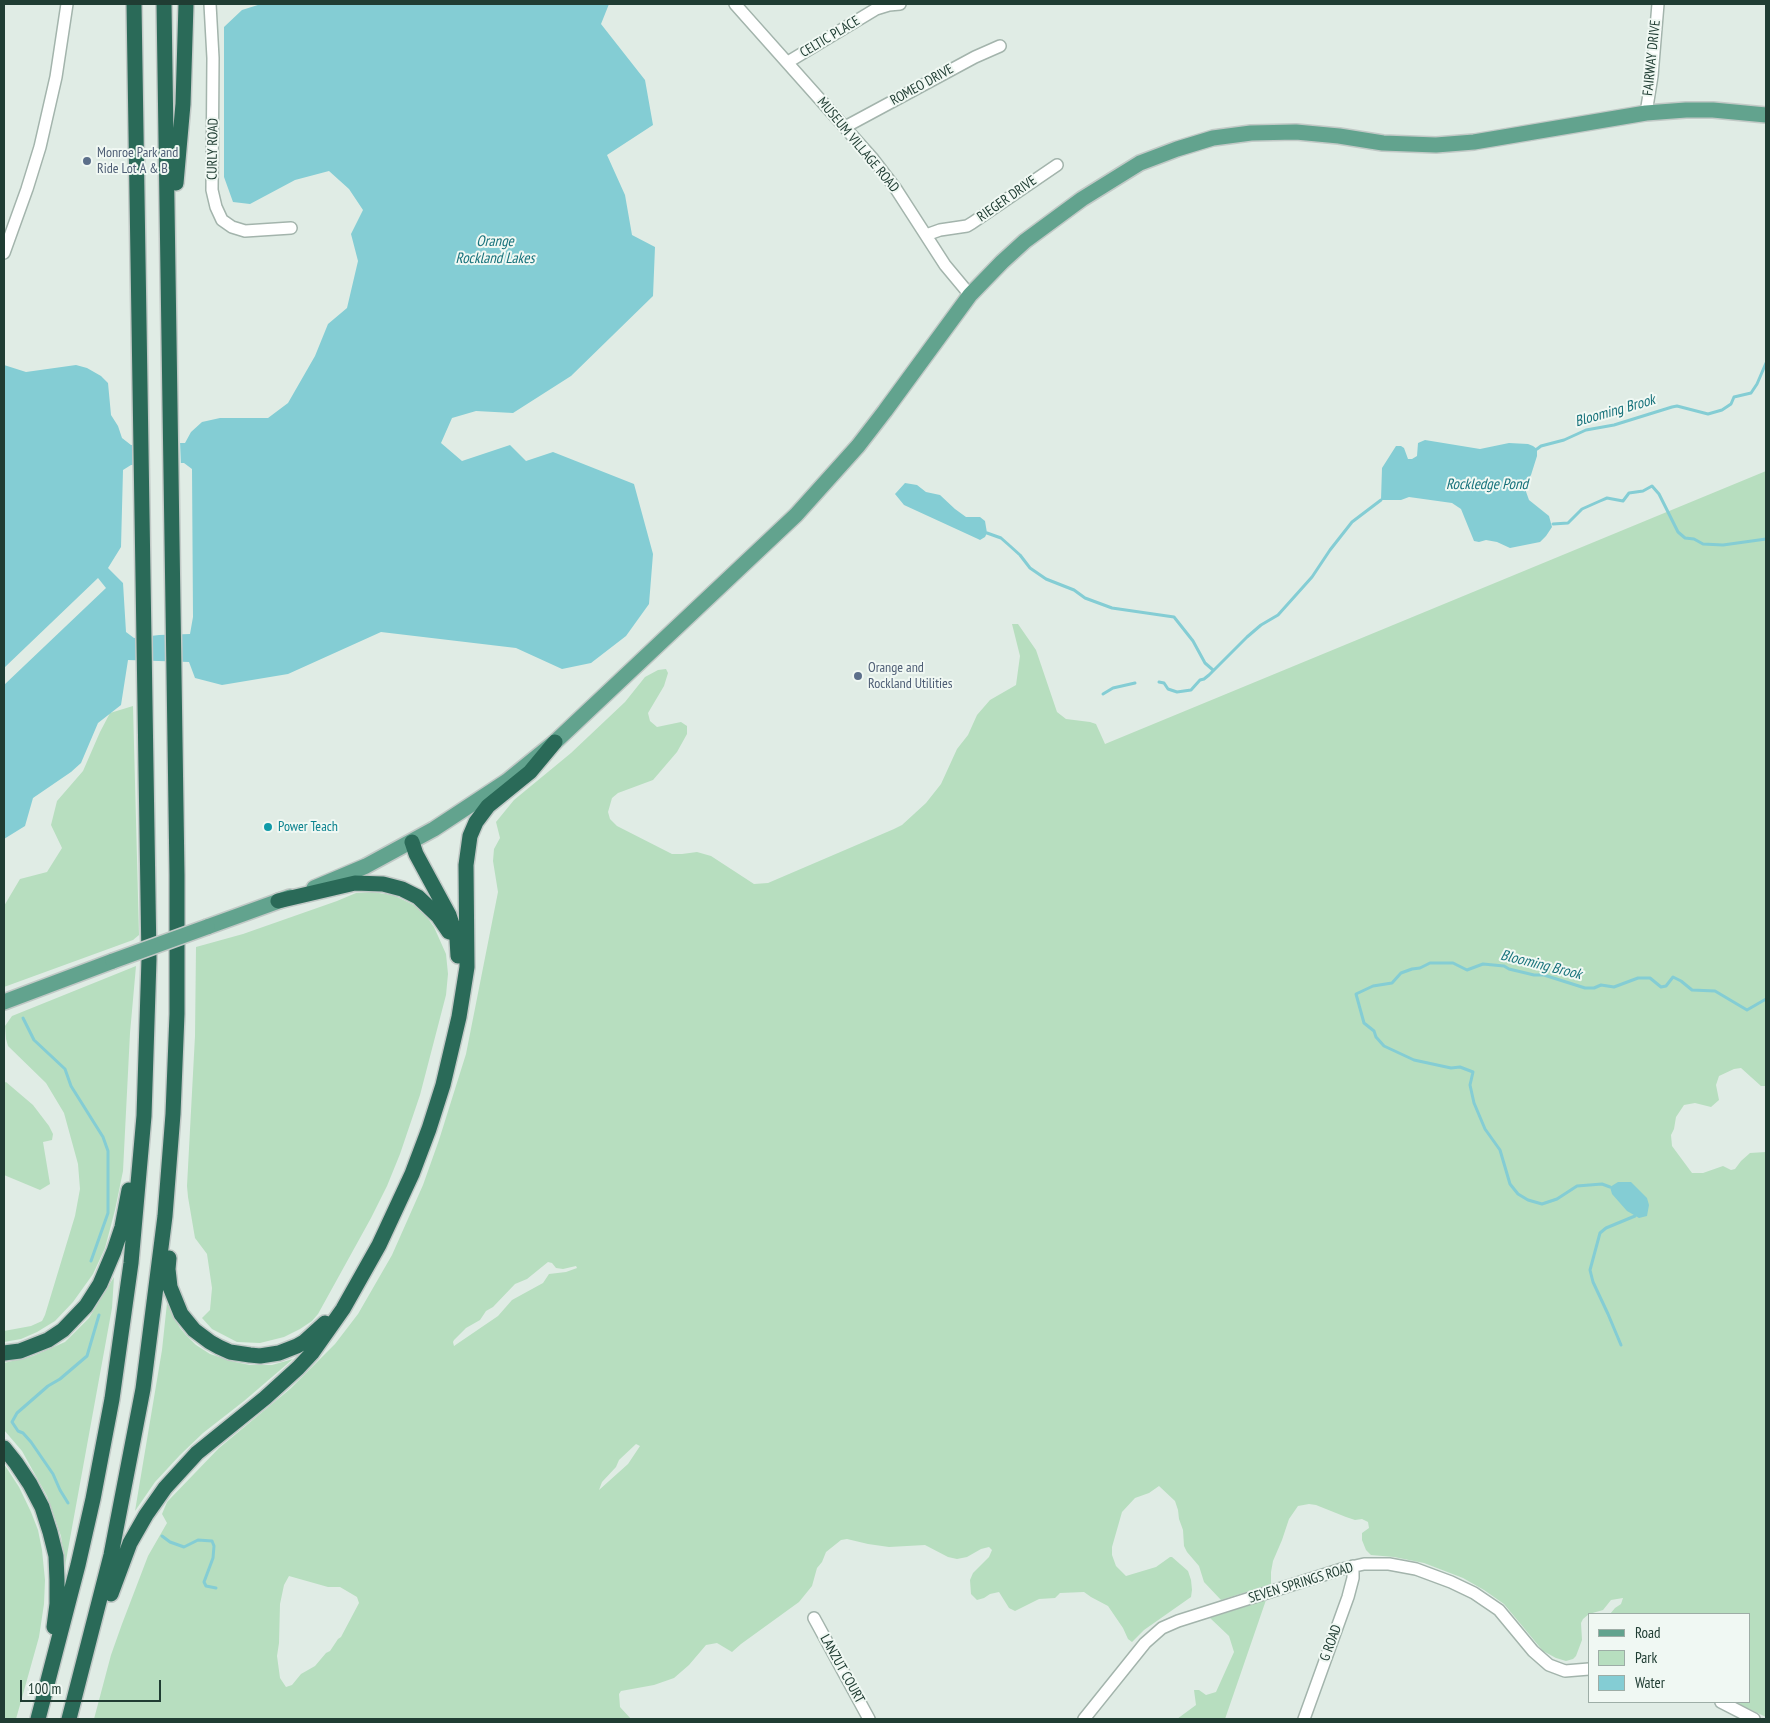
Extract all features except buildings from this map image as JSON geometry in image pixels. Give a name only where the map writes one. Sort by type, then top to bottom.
[{"type":"highway","points":[[126,4],[127,28],[136,96]]},
{"type":"highway","points":[[38,1719],[60,1640],[86,1532],[112,1399],[131,1263],[144,1116],[150,959],[134,4]]},
{"type":"highway","points":[[69,1719],[111,1555],[138,1413],[157,1286],[171,1149],[178,977],[164,4]]},
{"type":"highway","points":[[169,274],[175,220],[176,183],[183,104],[186,4]]},
{"type":"highway","points":[[78,1687],[89,1661],[124,1556],[155,1501],[174,1476],[196,1453],[265,1398],[312,1353],[343,1309],[379,1245],[402,1199],[421,1152],[443,1085],[463,996],[466,972],[466,865],[468,845],[473,829],[488,806],[530,772],[555,742]]},
{"type":"highway","points":[[171,1149],[172,1221],[168,1269],[173,1296],[181,1314],[194,1330],[210,1342],[230,1352],[270,1355],[288,1350],[304,1342],[324,1324],[349,1286],[384,1221],[411,1158],[430,1103],[448,1039],[458,985],[457,939],[449,915],[416,854],[412,842]]},
{"type":"highway","points":[[412,842],[423,852],[450,899],[467,943]]},
{"type":"highway","points":[[278,901],[355,883],[394,886],[418,897],[435,912],[449,931],[458,956]]},
{"type":"highway","points":[[4,1353],[30,1348],[55,1336],[78,1315],[100,1284],[122,1227],[130,1190],[135,1145],[144,1116]]},
{"type":"highway","points":[[4,1448],[24,1473],[39,1502],[56,1556],[58,1592],[56,1615],[33,1719]]},
{"type":"main road","points":[[4,1002],[351,873],[412,842],[507,780],[555,742],[796,515],[858,446],[885,412],[970,295],[1025,242],[1082,199],[1140,163],[1177,148],[1213,138],[1251,133],[1296,132],[1383,143],[1436,145],[1474,142],[1646,113],[1709,110],[1766,115]]},
{"type":"street","points":[[4,253],[28,189],[42,139],[56,77],[67,4]]},
{"type":"street","name":"CURLY ROAD","points":[[210,4],[213,58],[212,190],[216,207],[222,220],[232,227],[245,232],[291,228]]},
{"type":"street","name":"MUSEUM VILLAGE ROAD","points":[[736,4],[873,159],[896,189],[945,265],[970,295]]},
{"type":"street","name":"CELTIC PLACE","points":[[788,62],[876,9],[889,4],[900,4]]},
{"type":"street","name":"FAIRWAY DRIVE","points":[[1646,113],[1653,69],[1658,4]]},
{"type":"street","name":"ROMEO DRIVE","points":[[845,127],[975,57],[1000,46]]},
{"type":"street","name":"RIEGER DRIVE","points":[[926,235],[940,230],[967,226],[1057,165]]},
{"type":"street","name":"SEVEN SPRINGS ROAD","points":[[1084,1719],[1145,1643],[1162,1628],[1178,1621],[1353,1566],[1376,1563],[1416,1569],[1474,1593],[1499,1610],[1539,1657],[1549,1665],[1565,1671],[1588,1669]]},
{"type":"street","name":"G ROAD","points":[[1304,1719],[1348,1597],[1353,1578],[1353,1566]]},
{"type":"street","name":"LANZUT COURT","points":[[814,1618],[868,1719]]},
{"type":"street","points":[[1723,1703],[1754,1719]]},
{"type":"green space","points":[[1766,471],[1766,1086],[1761,1086],[1741,1068],[1719,1076],[1716,1085],[1719,1100],[1711,1107],[1695,1103],[1684,1105],[1676,1117],[1671,1135],[1672,1146],[1692,1173],[1703,1173],[1723,1166],[1731,1170],[1735,1169],[1750,1153],[1766,1152],[1766,1717],[1737,1703],[1750,1703],[1750,1613],[1611,1613],[1621,1604],[1623,1598],[1611,1600],[1603,1610],[1588,1613],[1583,1619],[1581,1623],[1582,1640],[1576,1656],[1566,1661],[1543,1651],[1504,1604],[1484,1590],[1463,1578],[1424,1563],[1371,1555],[1366,1550],[1362,1540],[1362,1533],[1369,1528],[1368,1522],[1362,1519],[1355,1520],[1309,1504],[1298,1506],[1289,1519],[1273,1561],[1271,1584],[1221,1600],[1204,1582],[1199,1566],[1187,1552],[1184,1546],[1183,1530],[1175,1501],[1159,1486],[1149,1493],[1135,1498],[1122,1512],[1112,1547],[1112,1555],[1116,1566],[1126,1576],[1156,1567],[1172,1557],[1188,1571],[1191,1580],[1191,1597],[1144,1630],[1132,1642],[1128,1639],[1108,1606],[1084,1592],[1060,1593],[1055,1598],[1039,1599],[1015,1611],[1009,1608],[999,1592],[977,1600],[971,1594],[970,1580],[973,1573],[989,1557],[992,1550],[989,1547],[967,1557],[957,1559],[948,1557],[925,1545],[889,1547],[847,1539],[841,1540],[826,1552],[817,1568],[812,1586],[799,1602],[732,1652],[717,1643],[706,1645],[689,1665],[674,1678],[654,1685],[621,1691],[619,1694],[620,1707],[631,1719],[94,1719],[111,1655],[122,1624],[148,1556],[167,1523],[162,1514],[167,1502],[219,1448],[290,1389],[335,1344],[358,1314],[392,1255],[423,1185],[466,1054],[498,892],[493,861],[494,849],[500,838],[496,822],[514,800],[571,753],[625,702],[645,677],[658,670],[666,669],[668,673],[664,686],[648,713],[650,721],[657,727],[681,722],[687,726],[687,734],[677,752],[653,780],[618,793],[612,798],[608,812],[610,819],[617,826],[672,854],[697,852],[711,856],[754,884],[768,883],[902,825],[926,803],[941,784],[957,749],[968,735],[977,715],[990,700],[1016,685],[1020,656],[1012,624],[1018,624],[1036,650],[1057,712],[1066,719],[1096,724],[1105,744]],"holes":[[[548,1262],[552,1263],[556,1268],[563,1269],[576,1266],[577,1268],[566,1272],[549,1274],[543,1283],[512,1300],[498,1316],[454,1346],[454,1340],[466,1328],[480,1320],[486,1311],[493,1307],[515,1284],[527,1279]],[[636,1444],[640,1446],[628,1464],[599,1490],[602,1482],[616,1467],[619,1460]],[[289,1576],[328,1587],[340,1587],[357,1597],[359,1603],[341,1637],[330,1651],[315,1666],[301,1674],[292,1685],[286,1687],[280,1678],[277,1656],[280,1604],[284,1585]]]},
{"type":"green space","points":[[133,706],[139,935],[133,940],[4,987],[4,906],[20,879],[47,872],[62,848],[51,825],[57,801],[83,771],[110,713]]},
{"type":"green space","points":[[372,892],[393,895],[418,907],[434,927],[446,954],[448,974],[446,995],[420,1095],[387,1186],[318,1314],[312,1321],[284,1337],[260,1343],[237,1342],[212,1329],[202,1318],[210,1310],[212,1288],[207,1254],[195,1238],[188,1197],[195,1036],[196,947],[243,934],[356,893]]},
{"type":"green space","points":[[136,966],[130,1033],[123,1171],[105,1248],[93,1274],[73,1302],[55,1321],[21,1339],[4,1342],[4,1331],[31,1326],[42,1321],[45,1315],[75,1216],[80,1189],[78,1164],[64,1113],[46,1083],[8,1046],[5,1026],[12,1016]]},
{"type":"green space","points":[[6,1082],[33,1105],[53,1134],[52,1140],[43,1142],[50,1184],[40,1190],[4,1175],[4,1083]]},
{"type":"green space","points":[[114,1277],[112,1308],[65,1566],[61,1536],[47,1496],[22,1451],[4,1430],[4,1363],[33,1356],[65,1342],[89,1318]]},
{"type":"green space","points":[[167,1303],[180,1328],[196,1345],[210,1354],[250,1365],[272,1365],[293,1359],[203,1433],[180,1455],[155,1482],[135,1511],[162,1350]]},
{"type":"green space","points":[[4,1464],[19,1487],[38,1530],[45,1580],[44,1604],[39,1637],[16,1719],[4,1719]]},
{"type":"green space","points":[[1266,1600],[1225,1719],[1177,1719],[1196,1705],[1194,1690],[1199,1690],[1206,1695],[1216,1692],[1234,1652],[1229,1636],[1210,1618]]},
{"type":"water","name":"Orange Rockland Lakes","points":[[261,4],[609,4],[601,24],[645,80],[653,125],[607,155],[625,195],[632,235],[655,247],[653,296],[571,376],[513,413],[476,411],[452,418],[441,443],[462,461],[510,445],[526,461],[553,452],[634,484],[653,554],[649,604],[626,636],[591,663],[562,669],[516,648],[381,632],[288,674],[222,685],[195,678],[189,662],[128,660],[121,705],[98,723],[81,763],[33,798],[25,826],[4,839],[4,685],[106,588],[98,578],[4,668],[4,365],[26,372],[76,365],[87,368],[101,376],[108,383],[111,415],[118,426],[122,438],[131,445],[185,443],[191,432],[202,422],[220,418],[268,418],[288,403],[315,356],[328,324],[347,308],[358,261],[351,234],[363,210],[349,189],[329,171],[295,180],[250,204],[233,202],[224,177],[224,27],[242,10]],"holes":[[[184,463],[192,469],[193,617],[190,634],[134,638],[126,632],[123,583],[108,568],[121,547],[123,470],[131,465]]]},
{"type":"water","name":"Rockledge Pond","points":[[1425,440],[1480,449],[1509,443],[1528,444],[1537,449],[1537,456],[1531,475],[1524,486],[1529,500],[1549,516],[1552,527],[1546,536],[1540,542],[1510,548],[1497,542],[1486,540],[1474,541],[1461,509],[1452,503],[1409,497],[1401,500],[1381,500],[1382,468],[1396,446],[1404,448],[1408,459],[1412,459],[1417,456],[1418,443]]},
{"type":"water","points":[[905,483],[917,485],[926,492],[940,495],[966,517],[980,517],[985,521],[987,533],[985,537],[980,540],[904,505],[895,494]]},
{"type":"water","points":[[1618,1182],[1631,1182],[1647,1198],[1649,1205],[1647,1216],[1639,1218],[1627,1211],[1612,1194],[1610,1187]]},
{"type":"pier","points":[[166,440],[180,441],[181,466],[133,468],[132,442],[165,442]]},
{"type":"waterway","name":"Blooming Brook","points":[[1537,449],[1586,430],[1614,425],[1672,407],[1677,406],[1708,414],[1722,410],[1731,404],[1734,397],[1751,393],[1766,363]]},
{"type":"waterway","name":"Blooming Brook","points":[[1553,524],[1568,523],[1582,509],[1607,498],[1623,501],[1629,493],[1643,491],[1652,486],[1659,494],[1678,532],[1685,538],[1694,539],[1703,544],[1723,545],[1766,539]]},
{"type":"waterway","points":[[1159,682],[1164,683],[1168,689],[1177,692],[1191,690],[1247,637],[1261,625],[1278,615],[1312,577],[1352,522],[1381,500]]},
{"type":"waterway","points":[[987,533],[1001,538],[1020,555],[1030,568],[1046,579],[1074,590],[1085,598],[1112,608],[1174,617],[1193,641],[1205,663],[1213,670]]},
{"type":"waterway","points":[[1103,694],[1113,688],[1135,683]]},
{"type":"waterway","name":"Blooming Brook","points":[[1610,1187],[1602,1184],[1577,1186],[1557,1199],[1542,1204],[1528,1200],[1518,1194],[1510,1184],[1500,1150],[1485,1129],[1474,1103],[1470,1085],[1473,1072],[1460,1067],[1451,1068],[1414,1060],[1384,1046],[1376,1037],[1374,1031],[1364,1023],[1356,994],[1373,986],[1392,983],[1401,973],[1430,963],[1453,963],[1467,970],[1483,964],[1504,966],[1534,975],[1544,975],[1585,988],[1594,988],[1601,985],[1614,987],[1638,978],[1650,978],[1661,987],[1666,986],[1673,977],[1692,990],[1715,991],[1747,1010],[1766,999]]},
{"type":"waterway","points":[[23,1018],[34,1040],[65,1069],[71,1086],[103,1137],[108,1151],[108,1213],[91,1261]]},
{"type":"waterway","name":"Blooming Brook","points":[[1621,1345],[1593,1282],[1590,1270],[1600,1233],[1606,1228],[1635,1216]]},
{"type":"waterway","points":[[68,1503],[53,1474],[31,1442],[23,1433],[18,1431],[12,1422],[17,1413],[87,1356],[99,1315]]},
{"type":"waterway","points":[[162,1536],[170,1542],[184,1547],[198,1540],[212,1541],[214,1546],[213,1558],[204,1582],[206,1586],[216,1588]]},
{"type":"place","name":"Monroe Park and Ride Lot A & B","points":[[87,161]]},
{"type":"place","name":"Orange and Rockland Utilities","points":[[858,676]]},
{"type":"place","name":"Power Teach","points":[[268,827]]}]
